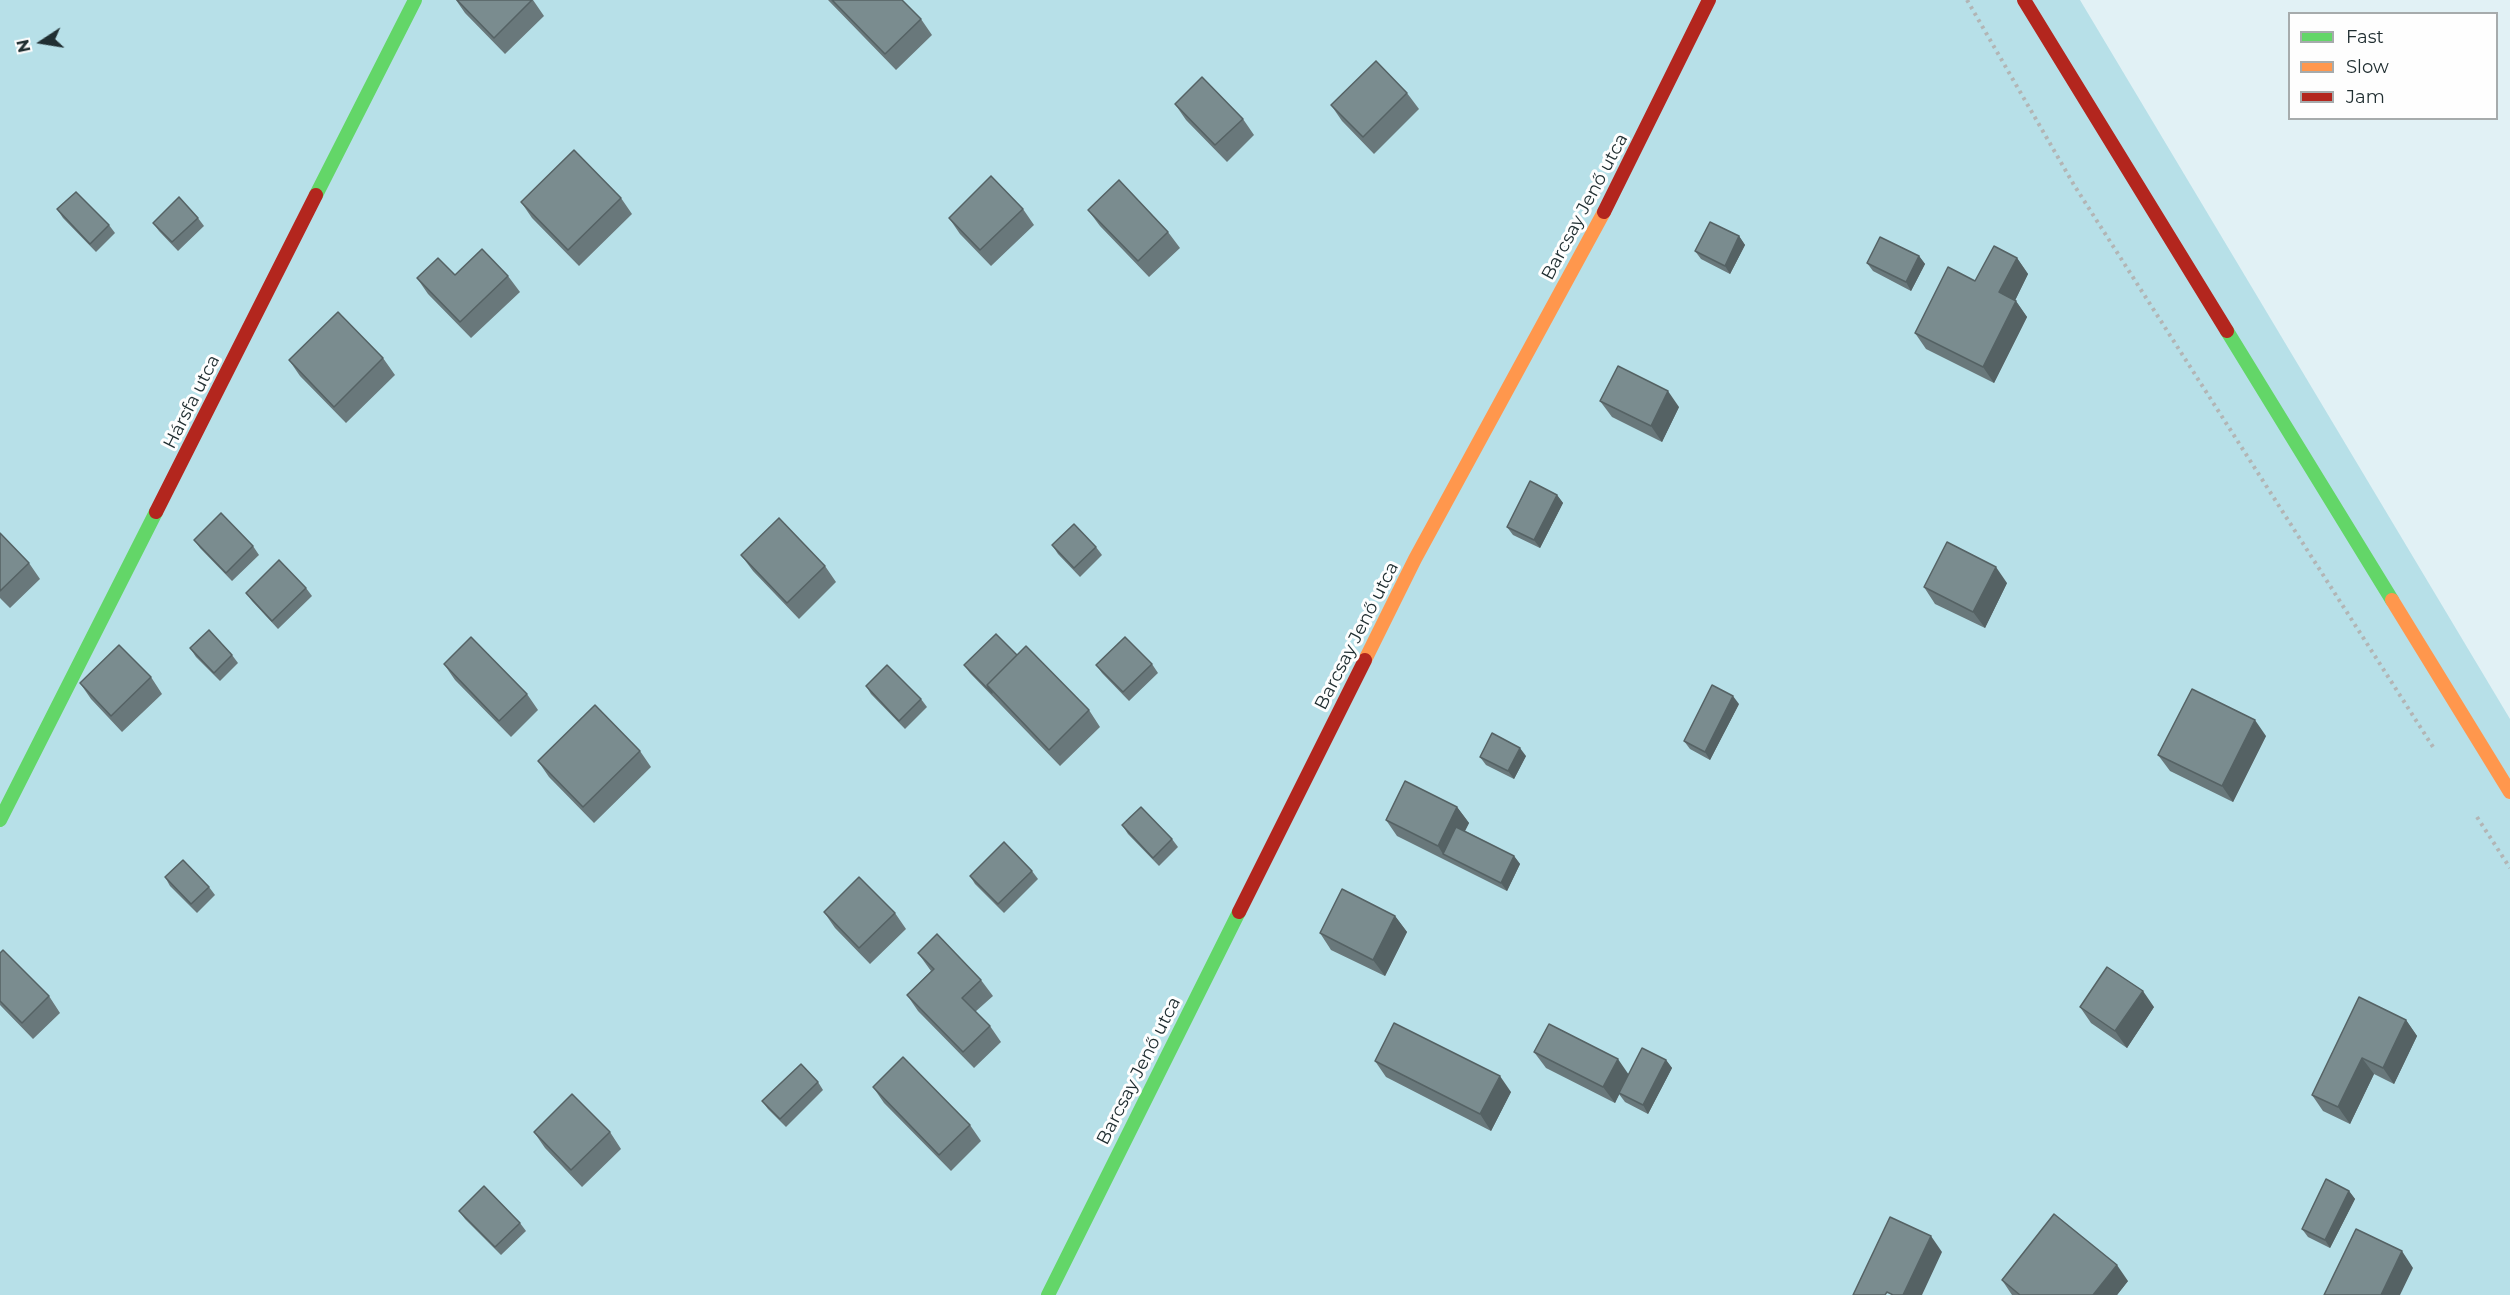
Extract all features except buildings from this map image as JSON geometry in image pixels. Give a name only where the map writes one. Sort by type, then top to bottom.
[{"type":"street","name":"Hársfa utca","points":[[0,820],[416,0]]},
{"type":"street","name":"Barcsay Jenő utca","points":[[1048,1295],[1415,559],[1616,189],[1709,0]]},
{"type":"street","points":[[2024,0],[2510,792]]},
{"type":"path","points":[[1966,0],[2074,185],[2436,752]]},
{"type":"path","points":[[2474,812],[2510,868]]},
{"type":"shaded area","points":[[0,0],[2080,0],[2510,719],[2510,1295],[0,1295]]},
{"type":"traffic: fast","points":[[316,195],[415,0]]},
{"type":"traffic: fast","points":[[2227,331],[2392,600]]},
{"type":"traffic: fast","points":[[0,820],[156,512]]},
{"type":"traffic: fast","points":[[1048,1295],[1239,912]]},
{"type":"traffic: slow","points":[[1365,660],[1415,559],[1604,212]]},
{"type":"traffic: slow","points":[[2392,600],[2510,792]]},
{"type":"traffic: jam","points":[[1604,212],[1709,0]]},
{"type":"traffic: jam","points":[[2024,0],[2227,331]]},
{"type":"traffic: jam","points":[[156,512],[316,195]]},
{"type":"traffic: jam","points":[[1239,912],[1365,660]]}]
